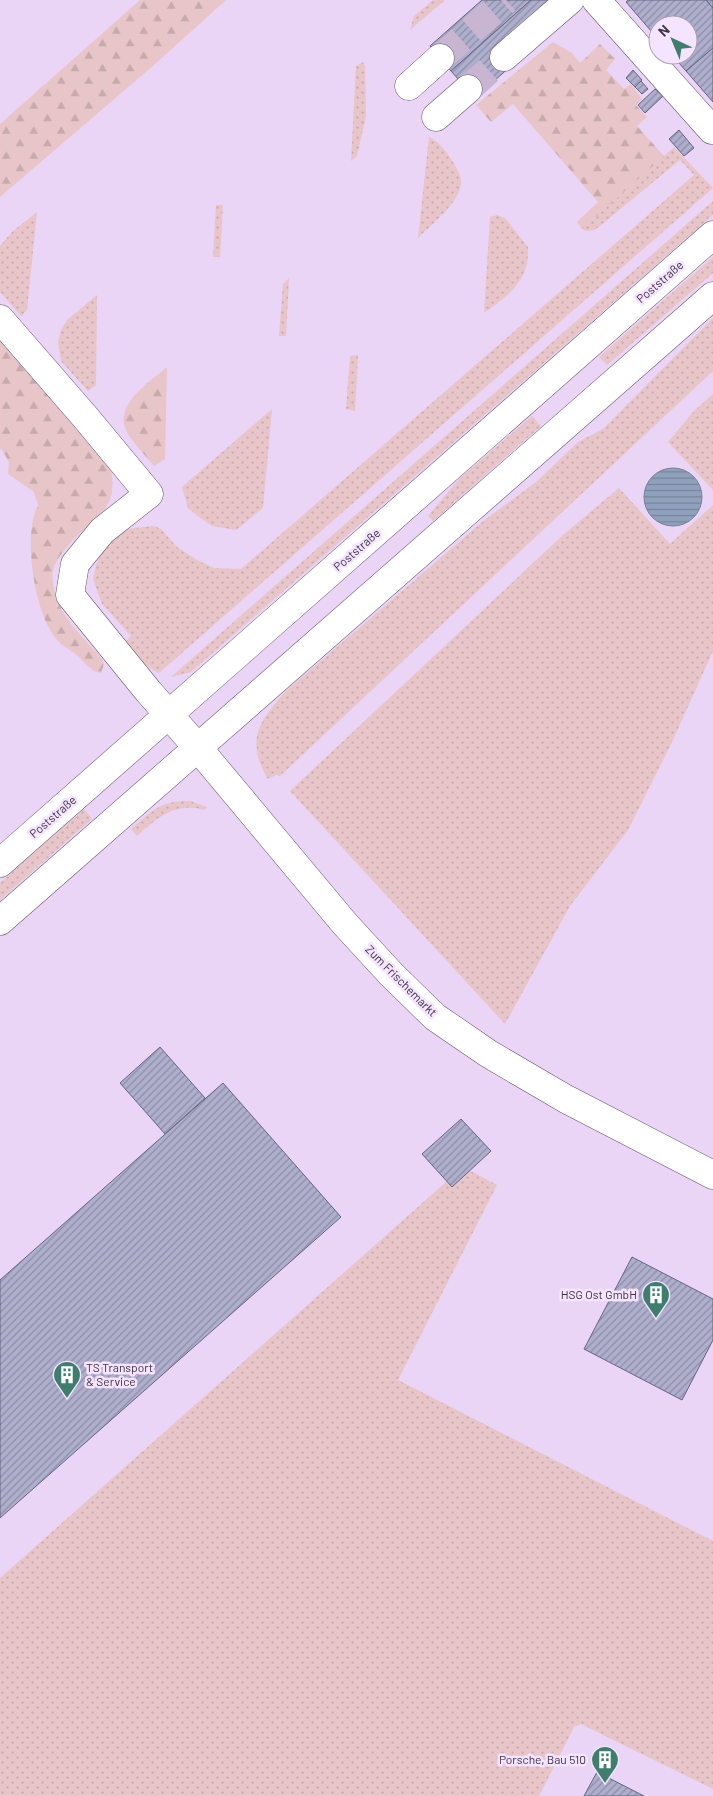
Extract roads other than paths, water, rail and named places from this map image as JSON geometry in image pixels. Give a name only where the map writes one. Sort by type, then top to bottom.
[{"type":"street","points":[[504,57],[570,0]]},
{"type":"street","points":[[596,0],[712,130]]},
{"type":"street","points":[[409,86],[440,58]]},
{"type":"street","points":[[436,118],[468,90]]},
{"type":"street","name":"Poststraße","points":[[0,863],[713,235]]},
{"type":"street","points":[[0,921],[713,296]]},
{"type":"street","name":"Zum Frischemarkt","points":[[0,319],[149,494],[102,531],[75,564],[70,595],[169,716],[345,924],[390,974],[435,1017],[489,1054],[566,1099],[713,1175]]},
{"type":"water","points":[[673,468],[684,470],[697,481],[702,497],[700,508],[689,521],[673,526],[662,524],[649,513],[644,497],[646,486],[657,473]]},
{"type":"tunnel","points":[[440,58],[506,0]]},
{"type":"tunnel","points":[[468,89],[504,57]]},
{"type":"place","name":"HSG Ost GmbH","points":[[656,1319]]},
{"type":"place","name":"TS Transport & Service","points":[[67,1399]]},
{"type":"place","name":"Porsche, Bau 510","points":[[605,1784]]}]
